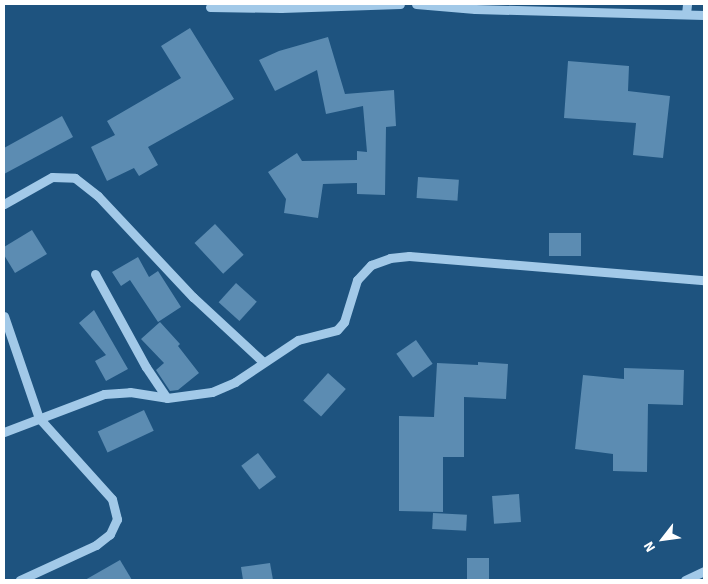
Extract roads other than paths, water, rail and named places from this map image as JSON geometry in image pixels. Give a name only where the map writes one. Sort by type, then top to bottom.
[{"type":"street","points":[[210,7],[281,8],[400,4]]},
{"type":"street","points":[[416,4],[475,9],[704,15]]},
{"type":"street","points":[[686,14],[687,4]]},
{"type":"street","points":[[4,204],[52,177],[74,178],[98,196],[193,297],[262,361]]},
{"type":"street","points":[[4,432],[104,394],[130,392],[167,398],[212,392],[235,382],[262,361],[298,340],[337,330],[344,322],[358,280],[371,265],[390,258],[409,256],[704,280]]},
{"type":"street","points":[[94,274],[146,367],[167,398]]},
{"type":"street","points":[[4,316],[40,418],[112,498],[117,519],[110,534],[96,544],[20,580]]},
{"type":"street","points":[[685,580],[704,571]]}]
